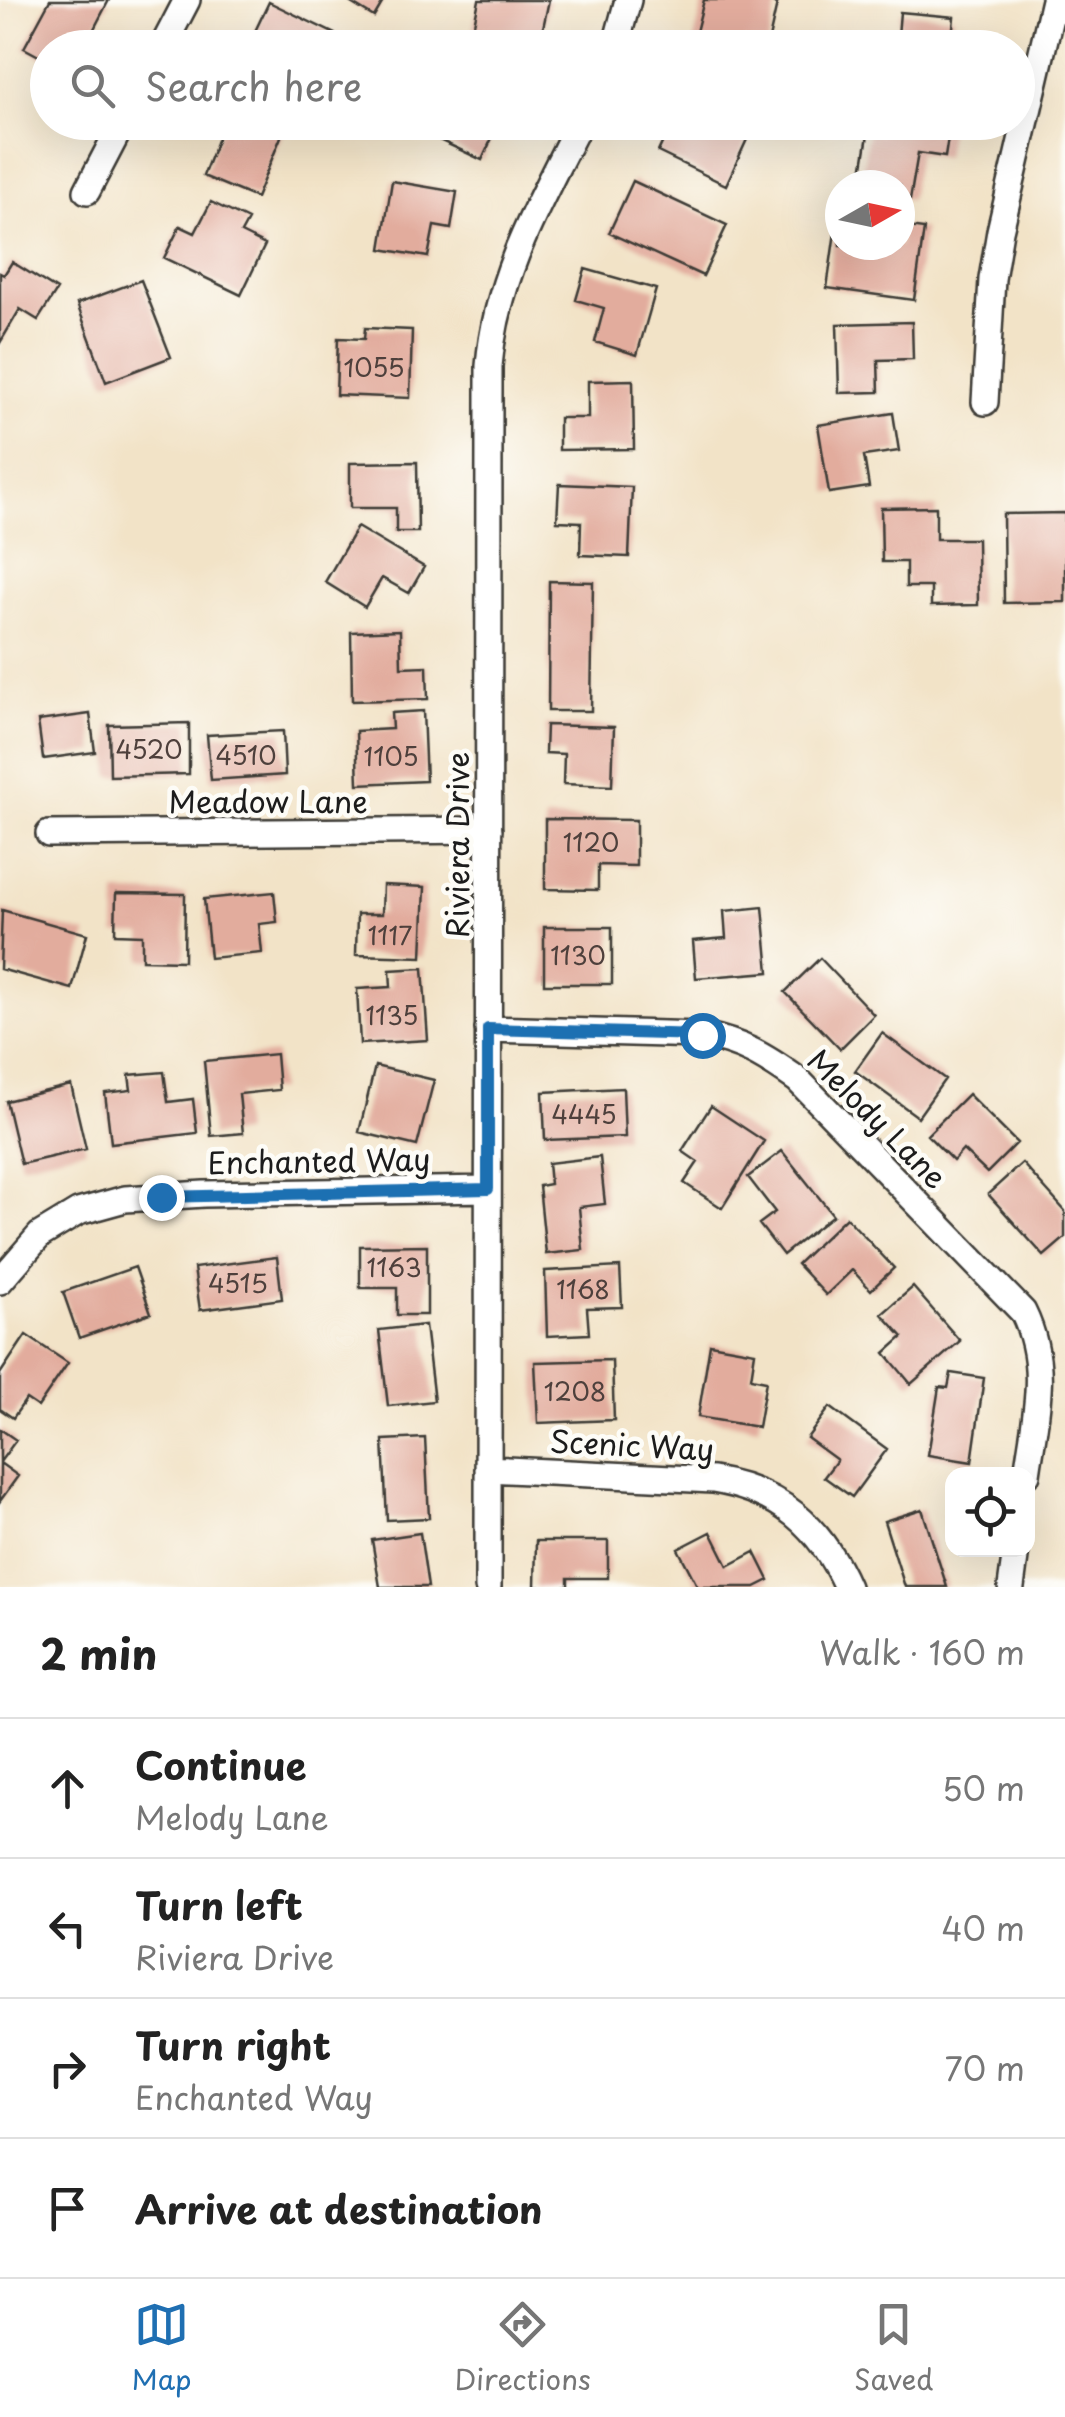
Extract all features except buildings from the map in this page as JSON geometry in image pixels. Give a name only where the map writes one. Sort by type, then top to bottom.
[{"type":"street","points":[[171,30],[187,0]]},
{"type":"street","points":[[620,30],[628,0]]},
{"type":"street","points":[[1035,85],[1054,0]]},
{"type":"street","points":[[87,191],[113,140]]},
{"type":"street","name":"Riviera Drive","points":[[488,1587],[491,337],[508,270],[571,140]]},
{"type":"street","points":[[986,402],[995,263],[1023,140]]},
{"type":"street","name":"Meadow Lane","points":[[49,834],[488,830]]},
{"type":"street","name":"Melody Lane","points":[[488,1029],[702,1035],[735,1041],[798,1080],[1022,1312],[1035,1336],[1040,1378],[1027,1467]]},
{"type":"street","name":"Enchanted Way","points":[[0,1280],[40,1235],[78,1212],[125,1200],[204,1194],[488,1189]]},
{"type":"street","name":"Scenic Way","points":[[488,1469],[713,1480],[748,1488],[785,1506],[823,1540],[847,1587]]},
{"type":"street","points":[[1011,1587],[1015,1557]]},
{"type":"route","points":[[161,1197],[488,1189],[488,1029],[702,1035]]}]
